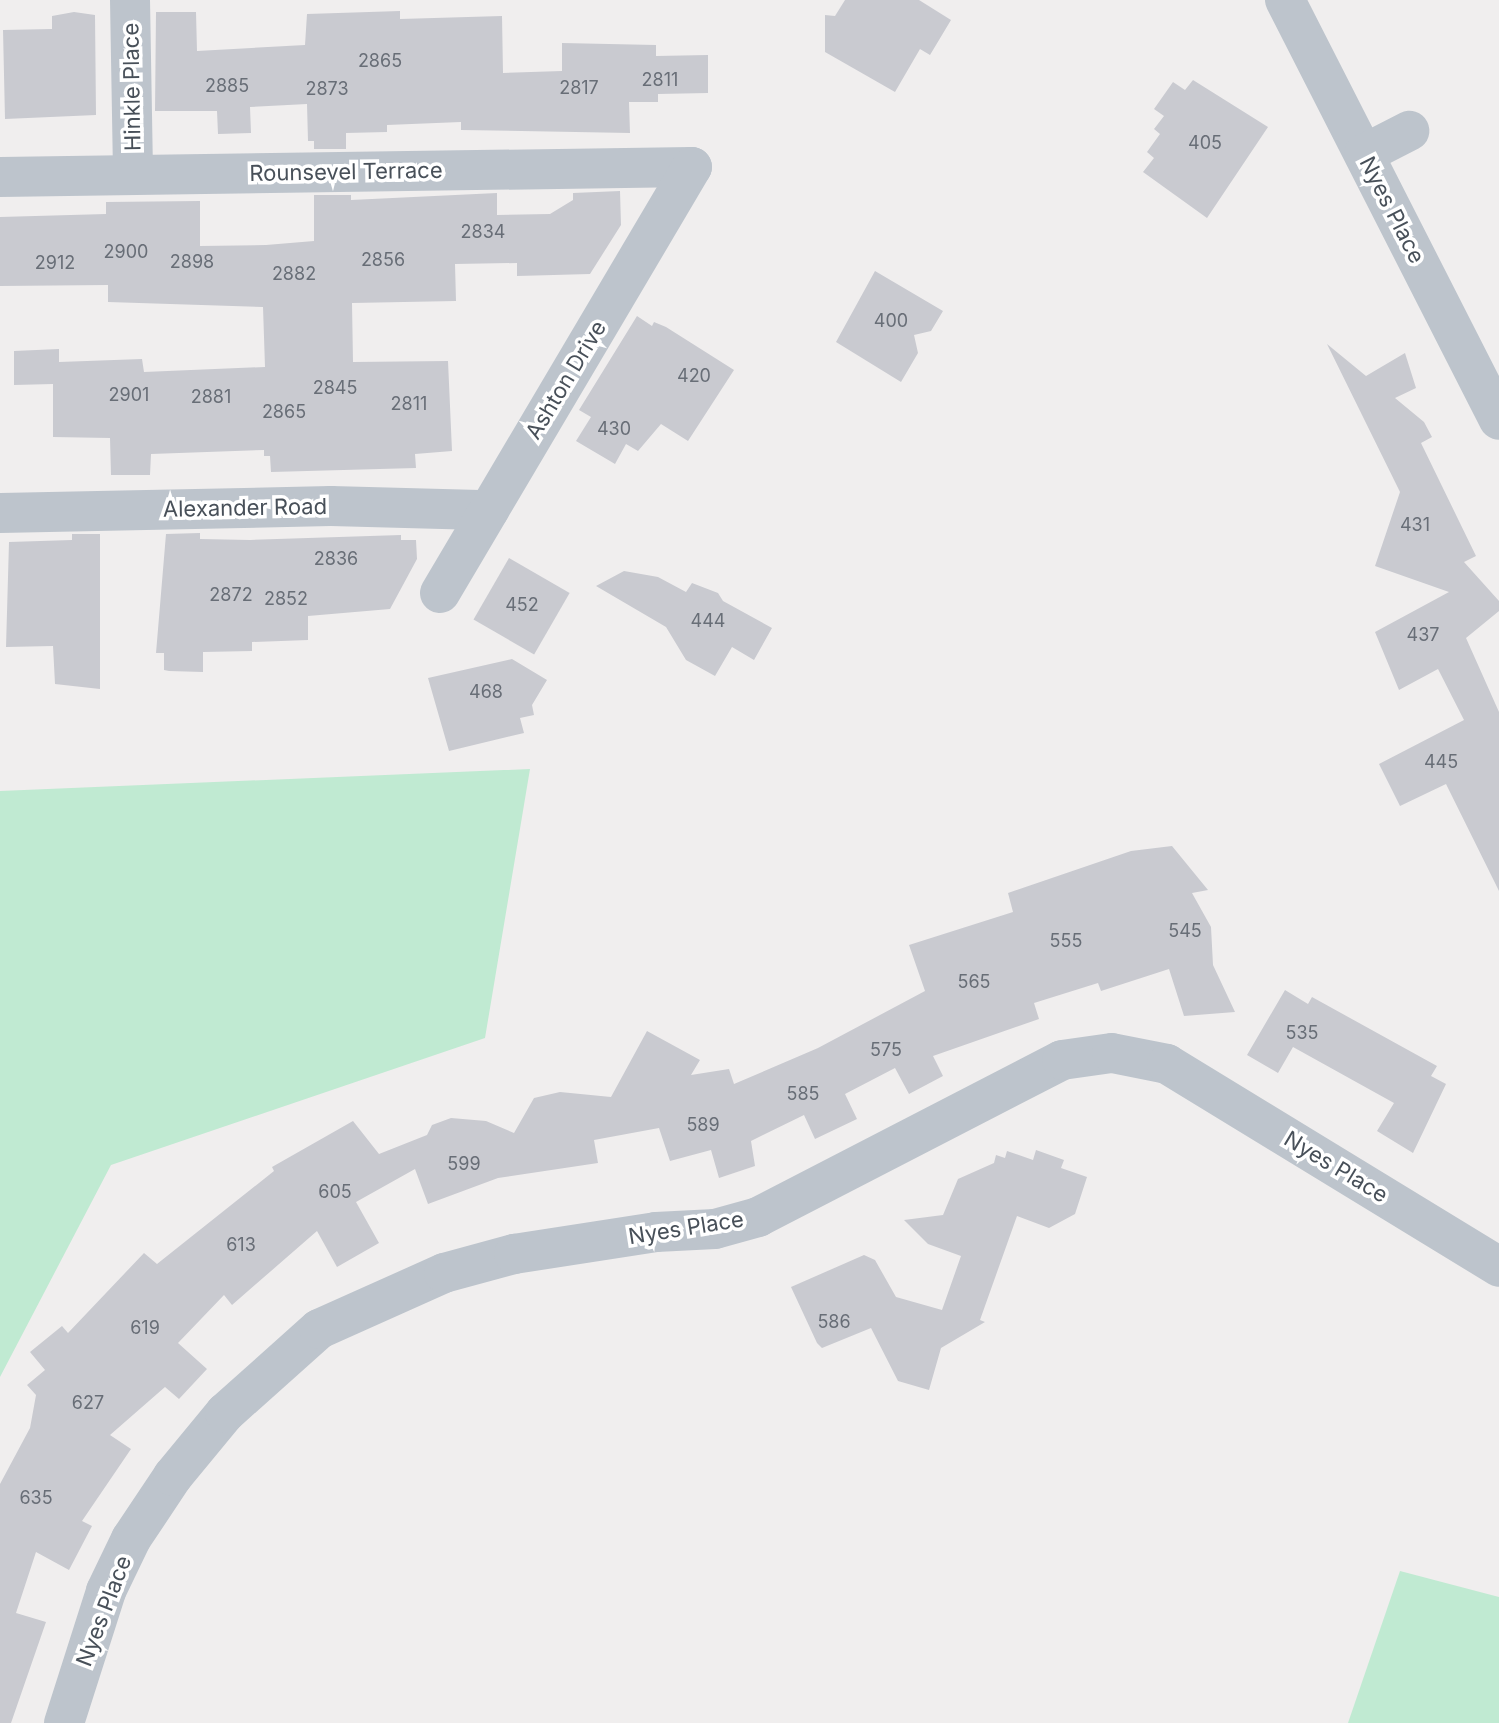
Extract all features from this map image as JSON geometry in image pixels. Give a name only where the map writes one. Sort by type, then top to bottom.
[{"type":"street","name":"Hinkle Place","points":[[130,0],[133,175]]},
{"type":"street","name":"Nyes Place","points":[[1285,0],[1499,420]]},
{"type":"street","points":[[1364,154],[1409,131]]},
{"type":"street","name":"Rounsevel Terrace","points":[[0,177],[692,167]]},
{"type":"street","name":"Ashton Drive","points":[[440,593],[692,167]]},
{"type":"street","name":"Alexander Road","points":[[0,513],[331,506],[489,510]]},
{"type":"street","name":"Nyes Place","points":[[64,1723],[106,1591],[139,1527],[225,1413],[319,1329],[444,1273],[514,1254],[656,1232],[715,1229],[758,1217],[1062,1060],[1112,1053],[1167,1064],[1499,1267]]},
{"type":"green space","points":[[530,769],[485,1038],[111,1165],[0,1377],[0,791]]},
{"type":"green space","points":[[1400,1571],[1499,1597],[1499,1723],[1348,1723]]},
{"type":"building","points":[[845,0],[919,0],[951,20],[930,55],[920,49],[895,92],[825,52],[825,15],[835,16]]},
{"type":"building","points":[[400,11],[400,19],[502,16],[503,73],[562,71],[562,43],[656,45],[656,56],[708,55],[708,93],[658,94],[658,102],[629,102],[630,133],[461,130],[461,122],[387,125],[387,132],[346,133],[346,149],[314,149],[314,141],[308,141],[307,104],[250,107],[251,133],[218,134],[217,111],[155,111],[156,12],[196,12],[197,51],[305,45],[307,14]]},
{"type":"building","points":[[74,12],[95,15],[96,115],[5,119],[3,30],[52,29],[52,16]]},
{"type":"building","points":[[1193,80],[1268,127],[1207,218],[1143,172],[1154,158],[1147,152],[1160,134],[1154,129],[1164,116],[1154,109],[1173,82],[1185,90]]},
{"type":"building","points":[[620,191],[621,225],[590,274],[517,276],[517,263],[455,264],[456,301],[352,303],[353,362],[448,361],[452,451],[415,454],[416,468],[271,472],[270,456],[264,456],[264,450],[151,454],[150,475],[111,475],[110,438],[53,437],[53,384],[14,385],[14,351],[59,349],[59,362],[142,359],[144,372],[265,367],[263,307],[108,302],[108,285],[0,286],[0,217],[106,214],[106,202],[200,201],[200,246],[266,245],[314,241],[314,195],[351,195],[351,200],[497,193],[497,215],[550,214],[573,200],[573,193]]},
{"type":"building","points":[[875,271],[943,311],[931,331],[914,335],[918,353],[901,382],[836,342]]},
{"type":"building","points":[[637,316],[652,326],[654,322],[666,327],[734,370],[688,441],[661,424],[638,451],[626,444],[615,464],[576,441],[591,417],[579,410]]},
{"type":"building","points":[[1327,344],[1366,376],[1405,353],[1416,388],[1395,398],[1424,422],[1432,437],[1421,443],[1476,556],[1464,562],[1499,601],[1499,611],[1466,638],[1499,712],[1499,891],[1446,784],[1400,806],[1379,764],[1464,720],[1438,669],[1399,690],[1375,632],[1449,592],[1375,566],[1400,492]]},
{"type":"building","points":[[200,533],[200,539],[250,540],[401,535],[401,540],[416,540],[417,559],[390,609],[308,616],[308,640],[252,642],[252,651],[203,652],[203,672],[164,670],[164,653],[156,653],[166,534]]},
{"type":"building","points":[[72,534],[100,534],[100,689],[55,684],[53,646],[6,647],[9,542],[72,540]]},
{"type":"building","points":[[509,558],[570,593],[534,654],[474,619]]},
{"type":"building","points":[[624,571],[658,577],[686,592],[692,583],[718,593],[723,601],[772,628],[754,660],[732,647],[715,676],[686,660],[666,627],[596,586]]},
{"type":"building","points":[[512,659],[547,680],[532,705],[534,715],[520,718],[524,733],[449,751],[428,678]]},
{"type":"building","points":[[1172,846],[1208,890],[1192,893],[1211,927],[1213,965],[1235,1012],[1184,1016],[1169,969],[1101,991],[1098,983],[1034,1003],[1039,1019],[933,1056],[943,1076],[909,1094],[895,1068],[845,1094],[857,1119],[815,1139],[804,1115],[751,1141],[755,1166],[719,1178],[711,1150],[670,1161],[659,1128],[594,1140],[598,1163],[498,1178],[428,1204],[415,1169],[356,1202],[379,1243],[337,1267],[317,1231],[232,1305],[224,1295],[178,1343],[207,1369],[179,1399],[165,1387],[110,1435],[131,1449],[82,1521],[92,1526],[69,1570],[36,1552],[16,1613],[46,1622],[11,1723],[0,1723],[0,1484],[30,1428],[36,1395],[27,1385],[45,1370],[30,1352],[62,1326],[68,1333],[144,1253],[157,1264],[274,1171],[272,1167],[353,1121],[379,1154],[427,1135],[432,1125],[451,1118],[486,1121],[514,1133],[534,1098],[560,1092],[611,1097],[647,1031],[700,1060],[691,1075],[729,1069],[734,1084],[818,1048],[925,991],[909,945],[1013,912],[1008,893],[1131,851]]},
{"type":"building","points":[[1285,990],[1308,1004],[1312,997],[1437,1066],[1431,1076],[1446,1084],[1413,1153],[1377,1131],[1394,1103],[1293,1047],[1278,1073],[1247,1055]]},
{"type":"building","points":[[1036,1150],[1064,1160],[1061,1168],[1087,1177],[1075,1214],[1049,1228],[1017,1216],[980,1320],[985,1322],[941,1348],[929,1390],[898,1381],[871,1328],[822,1348],[817,1343],[791,1287],[864,1255],[875,1260],[896,1297],[942,1310],[961,1256],[928,1244],[904,1220],[943,1215],[958,1179],[994,1163],[996,1155],[1005,1158],[1007,1151],[1033,1160]]}]
